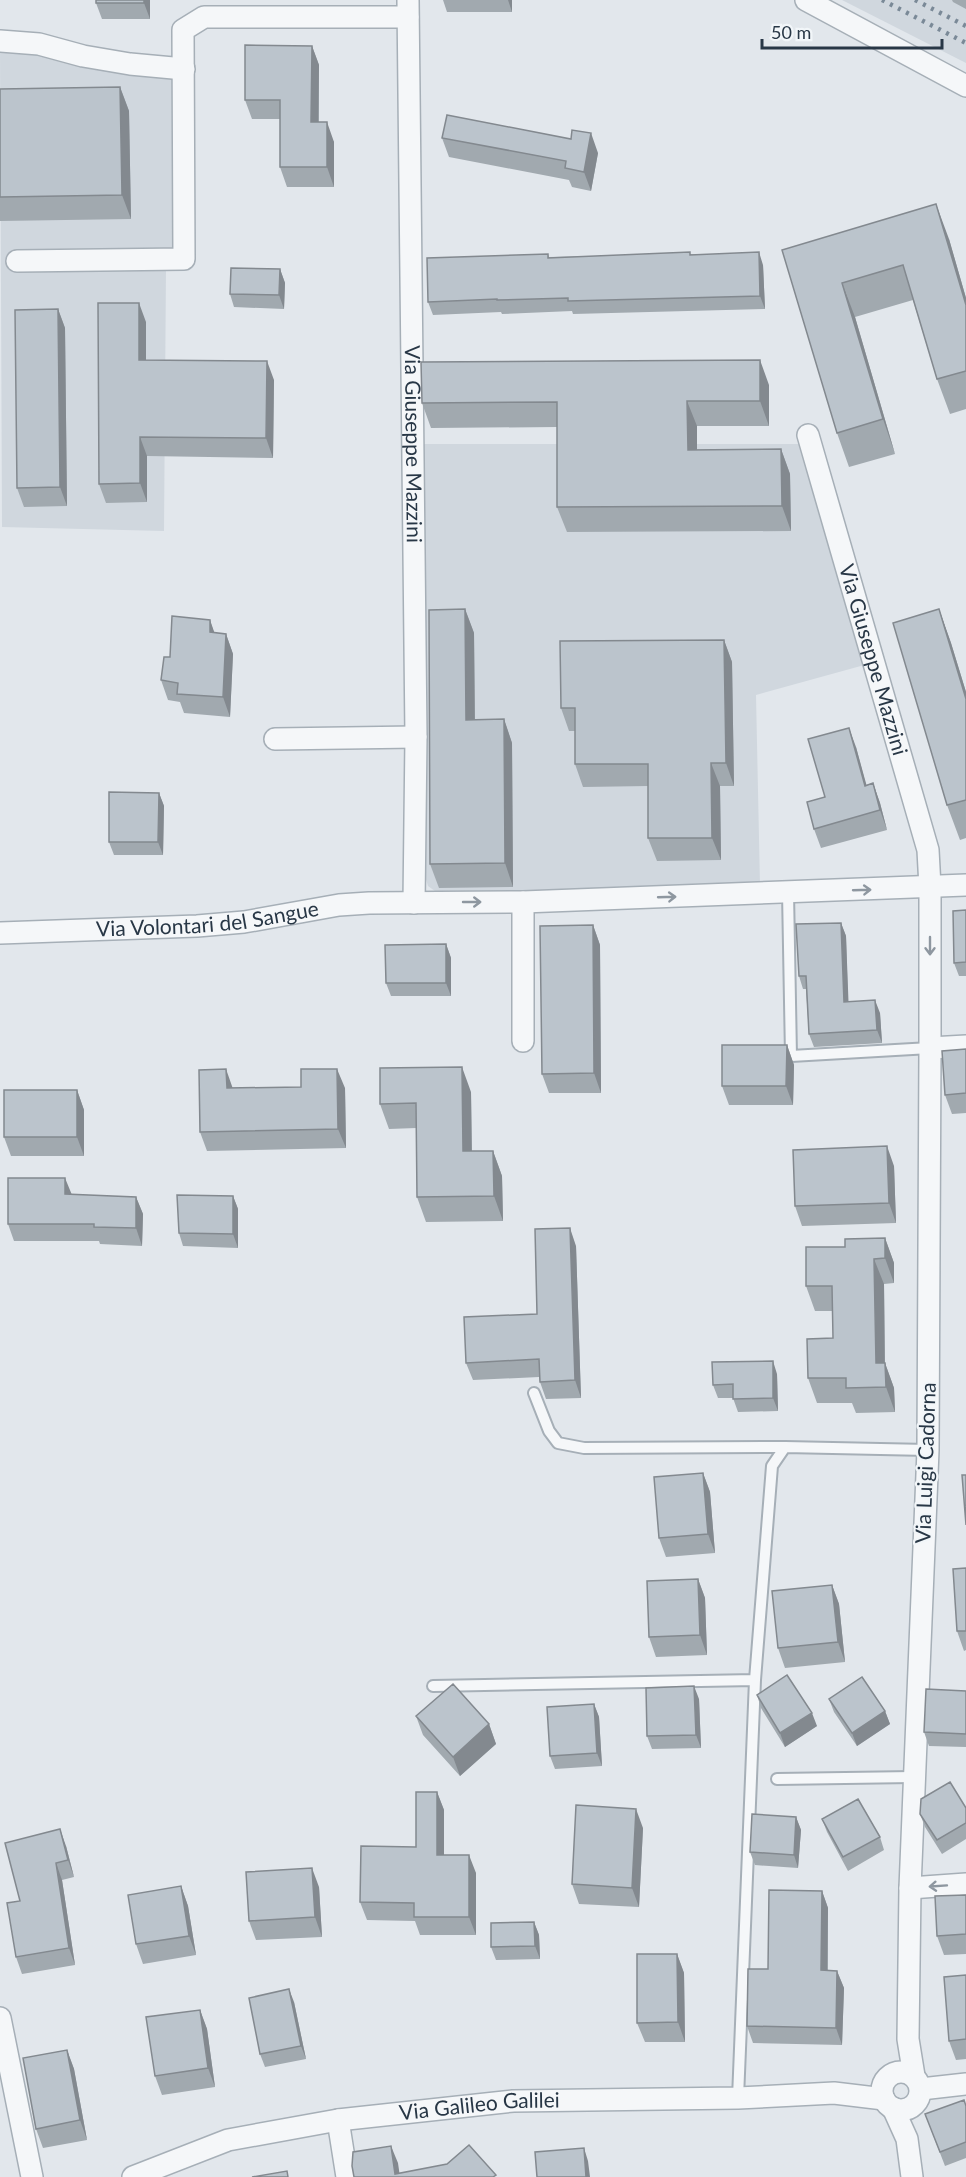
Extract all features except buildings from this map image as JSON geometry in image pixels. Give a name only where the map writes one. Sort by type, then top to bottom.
[{"type":"street","points":[[806,0],[966,86]]},
{"type":"street","points":[[17,261],[183,259],[183,30],[204,16],[408,9]]},
{"type":"street","name":"Via Giuseppe Mazzini","points":[[408,9],[416,737],[414,903]]},
{"type":"street","points":[[0,41],[39,44],[83,56],[130,64],[184,69]]},
{"type":"street","name":"Via Giuseppe Mazzini","points":[[808,435],[928,850],[930,887]]},
{"type":"street","points":[[275,739],[416,737]]},
{"type":"street","points":[[414,903],[523,902],[963,884]]},
{"type":"street","name":"Via Luigi Cadorna","points":[[907,2139],[916,2090],[908,2039],[910,1888],[928,1450],[930,887]]},
{"type":"street","name":"Via Volontari del Sangue","points":[[0,933],[197,926],[264,919],[339,905],[382,902],[414,903]]},
{"type":"street","points":[[523,902],[523,1041]]},
{"type":"street","points":[[930,1048],[966,1046]]},
{"type":"street","points":[[910,1888],[966,1884]]},
{"type":"street","points":[[0,2018],[32,2177]]},
{"type":"street","name":"Via Luigi Cadorna","points":[[908,2039],[888,2090],[907,2139],[912,2177]]},
{"type":"street","points":[[888,2090],[899,2072],[907,2072],[916,2090],[966,2084]]},
{"type":"street","name":"Via Galileo Galilei","points":[[133,2177],[228,2140],[338,2120],[513,2101],[738,2098],[888,2090],[907,2109],[916,2090]]},
{"type":"street","points":[[338,2120],[347,2177]]},
{"type":"lane","points":[[788,892],[791,1056],[930,1048]]},
{"type":"lane","points":[[534,1393],[549,1431],[558,1443],[584,1448],[785,1447],[928,1450]]},
{"type":"lane","points":[[738,2098],[755,1680],[772,1466],[785,1447]]},
{"type":"lane","points":[[433,1686],[755,1680]]},
{"type":"lane","points":[[777,1779],[914,1777]]},
{"type":"shaded area","points":[[842,0],[966,0],[966,63]]},
{"type":"shaded area","points":[[0,48],[190,67],[189,267],[166,267],[164,531],[2,527]]},
{"type":"shaded area","points":[[419,444],[805,444],[868,664],[756,695],[760,886],[439,894],[428,886],[425,876]]},
{"type":"railway","points":[[882,0],[966,43]]},
{"type":"railway","points":[[915,0],[966,26]]}]
